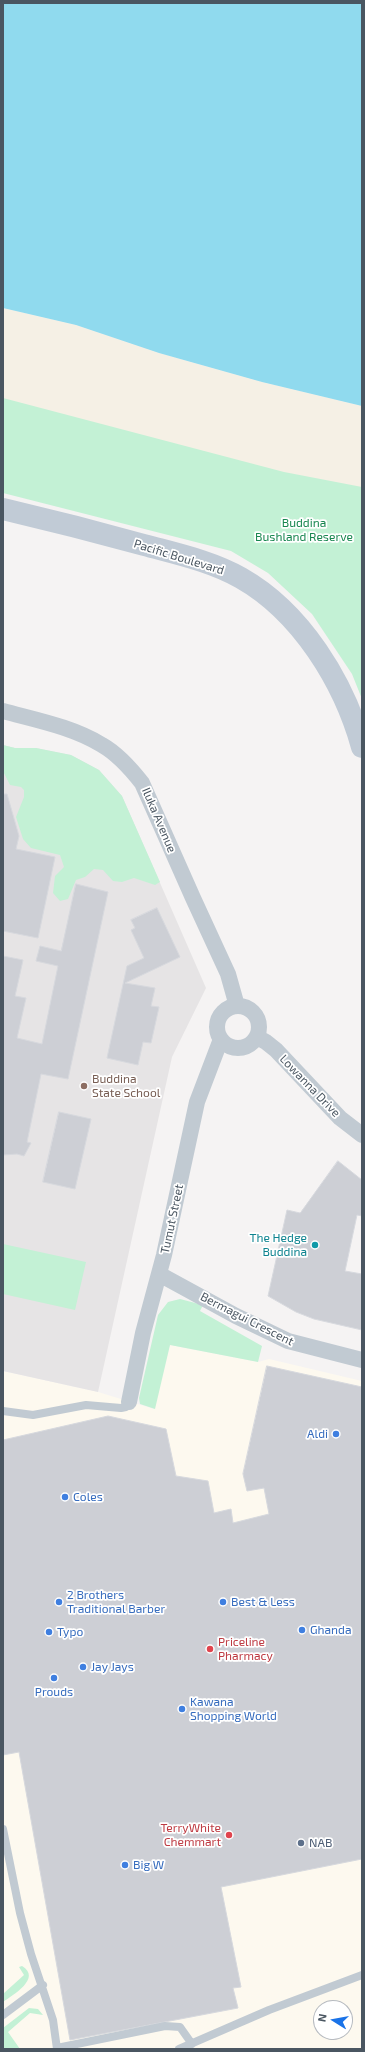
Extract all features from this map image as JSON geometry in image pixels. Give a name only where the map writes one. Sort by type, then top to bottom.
[{"type":"street","name":"Pacific Boulevard","points":[[3,509],[178,554],[220,568],[242,579],[266,595],[306,635],[345,699],[362,747]]},
{"type":"street","name":"Iluka Avenue","points":[[3,711],[77,733],[102,745],[130,767],[142,783],[228,974],[237,1006]]},
{"type":"street","points":[[237,1006],[249,1009],[258,1019],[259,1031],[257,1037],[248,1046],[236,1048],[230,1047],[221,1039],[218,1025],[224,1012],[237,1006]]},
{"type":"street","name":"Lowanna Drive","points":[[257,1037],[276,1050],[340,1118],[362,1136]]},
{"type":"street","name":"Tumut Street","points":[[129,1402],[143,1334],[159,1274],[198,1102],[221,1039]]},
{"type":"street","name":"Bermagui Crescent","points":[[159,1274],[236,1316],[288,1341],[362,1360]]},
{"type":"lane","points":[[3,1411],[34,1415],[86,1405],[121,1408],[126,1407],[129,1402]]},
{"type":"lane","points":[[3,1829],[20,1913],[31,1954],[43,1985],[53,2020],[57,2048],[165,2026],[180,2027],[192,2044]]},
{"type":"lane","points":[[179,2049],[269,2010],[362,1975]]},
{"type":"lane","points":[[3,2015],[43,1985]]},
{"type":"shaded area","name":"Buddina State School","points":[[3,745],[15,748],[36,748],[71,755],[99,770],[122,796],[206,988],[172,1057],[98,1392],[3,1371]]},
{"type":"shaded area","name":"Kawana Shopping World","points":[[170,1345],[258,1362],[269,1359],[362,1381],[362,2049],[17,2049],[3,2030],[3,1371],[98,1392],[154,1409]]},
{"type":"green space","name":"Buddina Bushland Reserve","points":[[3,396],[362,486],[362,699],[352,674],[312,614],[268,573],[231,551],[3,493]]},
{"type":"green space","points":[[3,745],[15,748],[36,748],[71,755],[99,770],[122,796],[160,882],[155,885],[134,878],[122,882],[113,881],[103,870],[94,869],[85,877],[76,880],[68,899],[60,901],[53,893],[55,876],[64,867],[60,855],[31,848],[23,839],[16,817],[24,797],[24,790],[21,787],[10,785],[3,771]]},
{"type":"green space","points":[[3,1244],[86,1262],[75,1310],[3,1294]]},
{"type":"green space","points":[[180,1299],[203,1305],[200,1311],[262,1346],[258,1362],[170,1345],[155,1409],[140,1404],[139,1398],[158,1315],[168,1302]]},
{"type":"green space","points":[[22,1966],[27,1971],[29,1976],[27,1981],[19,1991],[3,2002],[3,1994],[24,1975],[19,1967]]},
{"type":"green space","points":[[29,2008],[38,2009],[43,2015],[30,2013],[8,2032],[20,2049],[3,2049],[3,2028]]},
{"type":"sand","points":[[3,308],[76,325],[159,353],[262,382],[362,406],[362,487],[284,472],[3,398]]},
{"type":"water","points":[[3,3],[362,3],[362,406],[262,382],[159,353],[76,325],[3,308]]},
{"type":"building","points":[[3,794],[7,794],[19,836],[16,849],[55,857],[38,938],[3,931]]},
{"type":"building","points":[[76,884],[108,892],[68,1079],[41,1074],[27,1142],[31,1143],[24,1156],[17,1154],[3,1155],[3,956],[23,960],[15,996],[26,998],[17,1038],[42,1044],[58,966],[36,961],[40,946],[61,951]]},
{"type":"building","points":[[157,908],[180,957],[125,983],[155,988],[151,1006],[159,1007],[151,1043],[143,1042],[138,1065],[107,1058],[127,966],[144,958],[131,930],[135,928],[131,920]]},
{"type":"building","points":[[59,1112],[91,1119],[75,1189],[43,1182]]},
{"type":"building","name":"The Hedge Buddina","points":[[338,1161],[362,1180],[362,1216],[357,1215],[345,1271],[362,1274],[362,1330],[314,1319],[296,1312],[268,1296],[287,1210],[300,1213]]},
{"type":"building","name":"Kawana Shopping World","points":[[267,1366],[362,1387],[362,1859],[221,1887],[241,1987],[233,1988],[238,2008],[70,2040],[19,1752],[3,1755],[3,1440],[108,1416],[166,1429],[176,1476],[208,1481],[214,1513],[231,1509],[233,1523],[269,1514],[264,1488],[247,1491],[243,1474]]},
{"type":"place","name":"Buddina State School","points":[[84,1086]]},
{"type":"place","name":"The Hedge Buddina","points":[[315,1245]]},
{"type":"place","name":"Aldi","points":[[336,1434]]},
{"type":"place","name":"Coles","points":[[65,1497]]},
{"type":"place","name":"2 Brothers Traditional Barber","points":[[59,1602]]},
{"type":"place","name":"Best & Less","points":[[223,1602]]},
{"type":"place","name":"Ghanda","points":[[302,1630]]},
{"type":"place","name":"Typo","points":[[49,1632]]},
{"type":"place","name":"Priceline Pharmacy","points":[[210,1649]]},
{"type":"place","name":"Jay Jays","points":[[83,1667]]},
{"type":"place","name":"Prouds","points":[[54,1678]]},
{"type":"place","name":"Kawana Shopping World","points":[[182,1709]]},
{"type":"place","name":"TerryWhite Chemmart","points":[[229,1835]]},
{"type":"place","name":"NAB","points":[[301,1843]]},
{"type":"place","name":"Big W","points":[[125,1865]]}]
